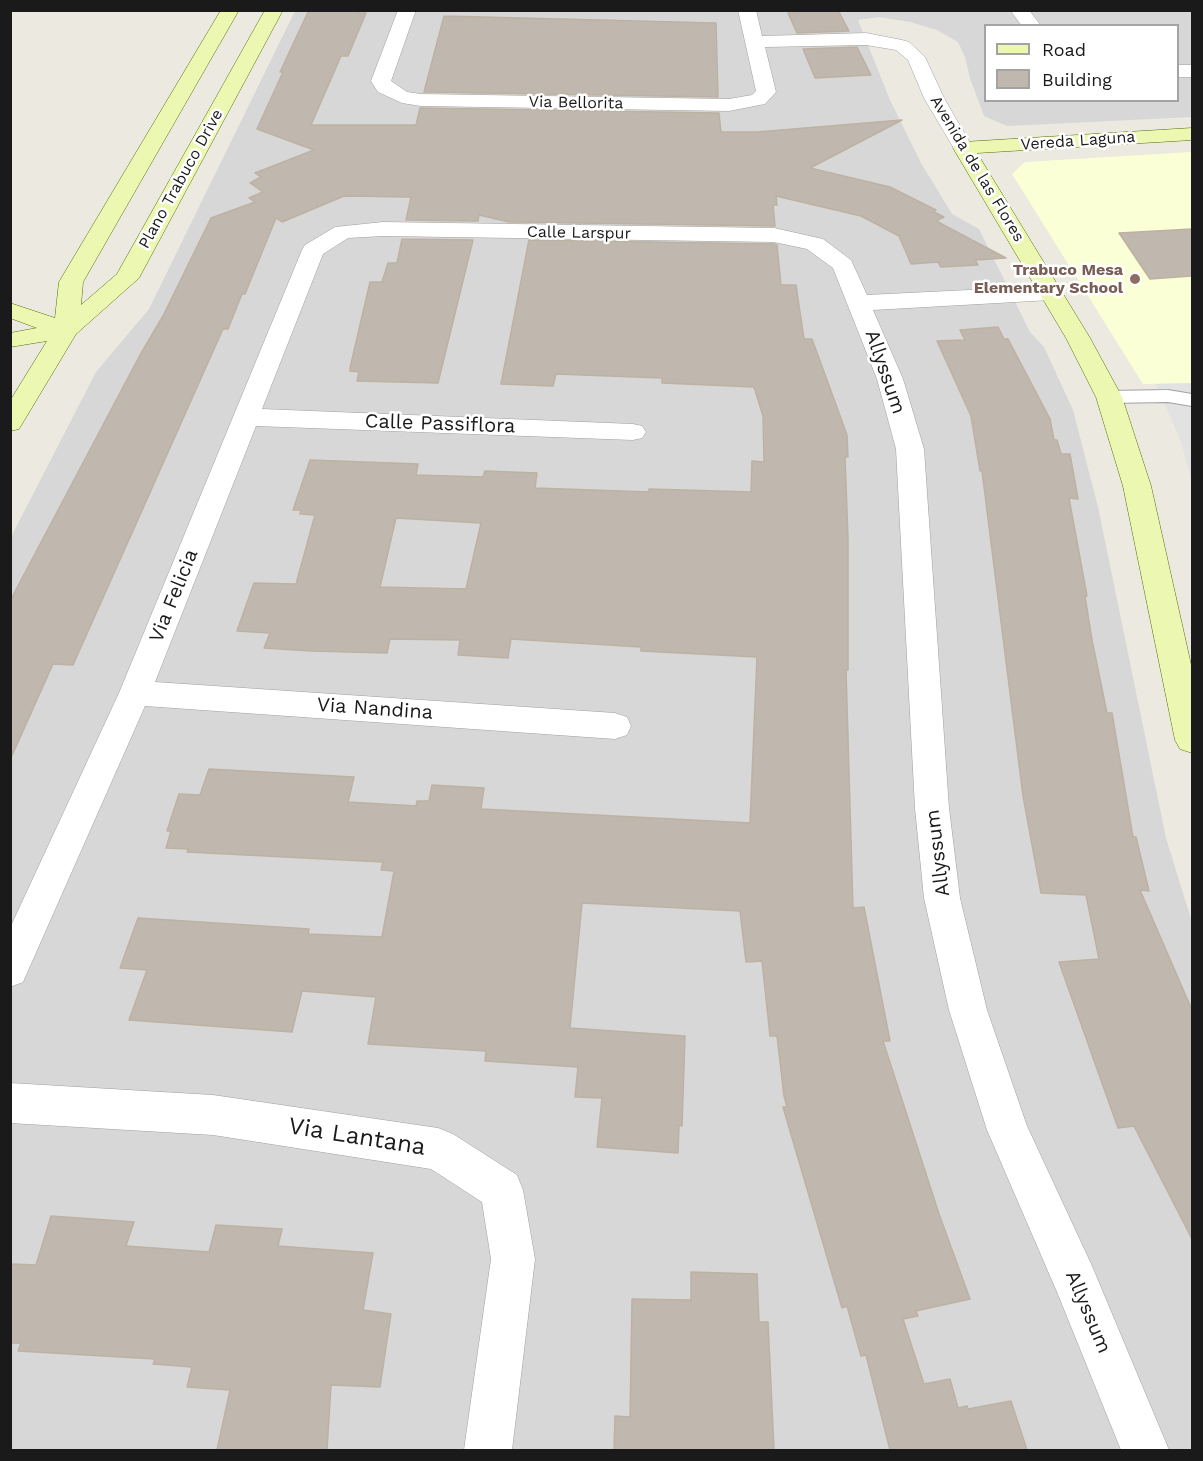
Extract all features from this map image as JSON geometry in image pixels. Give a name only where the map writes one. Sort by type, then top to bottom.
[{"type":"main road","name":"Plano Trabuco Drive","points":[[66,330],[71,282],[230,10]]},
{"type":"main road","name":"Plano Trabuco Drive","points":[[10,423],[66,330],[127,278],[274,10]]},
{"type":"main road","name":"Vereda Laguna","points":[[963,148],[1192,134]]},
{"type":"main road","name":"Avenida de las Flores","points":[[963,148],[1078,338],[1109,397],[1137,486],[1192,740]]},
{"type":"main road","points":[[10,310],[66,330]]},
{"type":"main road","points":[[10,340],[66,330]]},
{"type":"street","name":"Via Bellorita","points":[[407,10],[381,81],[385,88],[393,94],[421,100],[741,105],[758,100],[766,92],[755,42]]},
{"type":"street","points":[[747,10],[755,42]]},
{"type":"street","points":[[1019,10],[1030,24]]},
{"type":"street","name":"Avenida de las Flores","points":[[755,42],[866,39],[902,46],[916,57],[934,98],[963,148]]},
{"type":"street","name":"Calle Larspur","points":[[343,232],[383,229],[774,235],[815,244]]},
{"type":"street","name":"Via Felicia","points":[[10,970],[135,693],[314,250],[343,232]]},
{"type":"street","name":"Allyssum","points":[[815,244],[843,265],[861,303],[890,379],[910,449],[932,808],[942,898],[968,1010],[1008,1130],[1076,1282],[1145,1450]]},
{"type":"street","points":[[861,303],[1051,293]]},
{"type":"street","name":"Calle Passiflora","points":[[247,417],[633,432]]},
{"type":"street","name":"Via Nandina","points":[[135,693],[615,726]]},
{"type":"street","name":"Via Lantana","points":[[10,1103],[213,1115],[438,1149],[502,1190],[513,1259],[488,1450]]},
{"type":"lane","points":[[1109,397],[1168,396],[1192,400]]},
{"type":"shaded area","points":[[295,11],[1192,11],[1192,117],[1007,126],[984,116],[958,42],[937,30],[910,22],[879,17],[858,20],[890,100],[921,163],[952,214],[979,229],[1030,332],[1044,347],[1073,410],[1098,507],[1166,838],[1192,922],[1192,1450],[11,1450],[11,537],[96,372],[149,309]]},
{"type":"shaded area","name":"Trabuco Mesa Elementary School","points":[[1192,152],[1192,383],[1143,384],[1012,174],[1025,162]]},
{"type":"shaded area","points":[[1192,383],[1192,482],[1181,442],[1156,384]]},
{"type":"building","points":[[309,10],[359,10],[358,13],[366,13],[348,56],[341,56],[311,125],[416,125],[420,108],[719,113],[721,132],[757,132],[902,120],[810,168],[890,187],[936,210],[934,212],[944,217],[936,221],[1006,258],[975,260],[978,265],[941,267],[938,262],[911,264],[899,236],[861,216],[776,196],[777,205],[773,205],[775,226],[509,222],[479,215],[478,221],[406,220],[411,197],[344,196],[282,222],[276,218],[245,294],[242,294],[228,329],[223,329],[73,665],[53,664],[10,760],[10,601],[140,355],[163,316],[211,218],[255,202],[249,198],[263,192],[250,183],[261,177],[255,173],[314,150],[257,129]]},
{"type":"building","points":[[793,10],[838,10],[849,31],[797,33],[788,13],[794,13]]},
{"type":"building","points":[[444,16],[716,23],[718,97],[424,92]]},
{"type":"building","points":[[857,47],[871,75],[815,78],[803,49]]},
{"type":"building","points":[[1192,229],[1192,276],[1150,279],[1119,233]]},
{"type":"building","points":[[402,239],[473,240],[438,383],[357,381],[359,372],[350,371],[350,368],[370,282],[382,282],[388,263],[397,263]]},
{"type":"building","points":[[529,240],[777,245],[781,285],[796,285],[804,339],[812,339],[847,435],[848,457],[845,457],[848,538],[848,670],[846,670],[853,908],[864,907],[890,1041],[883,1041],[939,1214],[970,1299],[916,1311],[918,1316],[903,1319],[924,1384],[950,1379],[958,1408],[967,1406],[968,1409],[1011,1401],[1027,1450],[890,1450],[866,1355],[861,1356],[847,1306],[842,1308],[783,1107],[787,1107],[777,1036],[770,1036],[762,961],[746,962],[740,911],[582,903],[570,1028],[685,1036],[682,1126],[679,1125],[678,1153],[597,1147],[602,1098],[575,1097],[578,1067],[485,1061],[486,1051],[368,1044],[376,997],[302,991],[292,1032],[129,1020],[147,970],[120,968],[138,918],[309,929],[308,934],[382,937],[394,871],[381,870],[383,862],[187,852],[189,849],[166,848],[171,831],[167,831],[179,794],[200,795],[209,769],[354,777],[348,802],[416,806],[417,801],[429,801],[432,785],[484,788],[481,809],[750,823],[757,657],[641,651],[641,647],[511,639],[508,658],[458,655],[460,640],[390,639],[387,653],[311,651],[264,648],[270,633],[237,631],[254,583],[296,584],[315,515],[300,514],[301,510],[293,510],[310,460],[418,464],[416,475],[483,477],[485,471],[537,473],[535,488],[649,492],[649,489],[751,492],[752,461],[764,462],[763,416],[754,387],[662,383],[662,378],[556,374],[553,386],[501,384]],"holes":[[[396,518],[481,523],[466,589],[380,587]]]},
{"type":"building","points":[[998,327],[1004,339],[1008,339],[1050,419],[1054,440],[1057,440],[1061,454],[1070,454],[1078,499],[1069,498],[1087,596],[1085,596],[1092,640],[1107,713],[1112,713],[1133,837],[1136,837],[1149,891],[1140,890],[1192,1010],[1192,1239],[1134,1126],[1118,1128],[1059,962],[1099,959],[1086,895],[1041,893],[1023,796],[982,471],[980,471],[971,416],[937,341],[965,340],[960,330]]},
{"type":"building","points":[[51,1216],[134,1222],[126,1246],[209,1252],[216,1225],[282,1229],[278,1246],[373,1253],[363,1310],[391,1314],[380,1387],[331,1385],[327,1450],[217,1450],[230,1390],[187,1387],[192,1367],[153,1364],[155,1359],[18,1351],[21,1343],[10,1343],[10,1264],[36,1265]]},
{"type":"building","points":[[691,1272],[757,1274],[759,1322],[768,1322],[774,1450],[614,1450],[615,1416],[630,1417],[632,1299],[691,1300]]},
{"type":"place","name":"Trabuco Mesa Elementary School","points":[[1135,279]]}]
